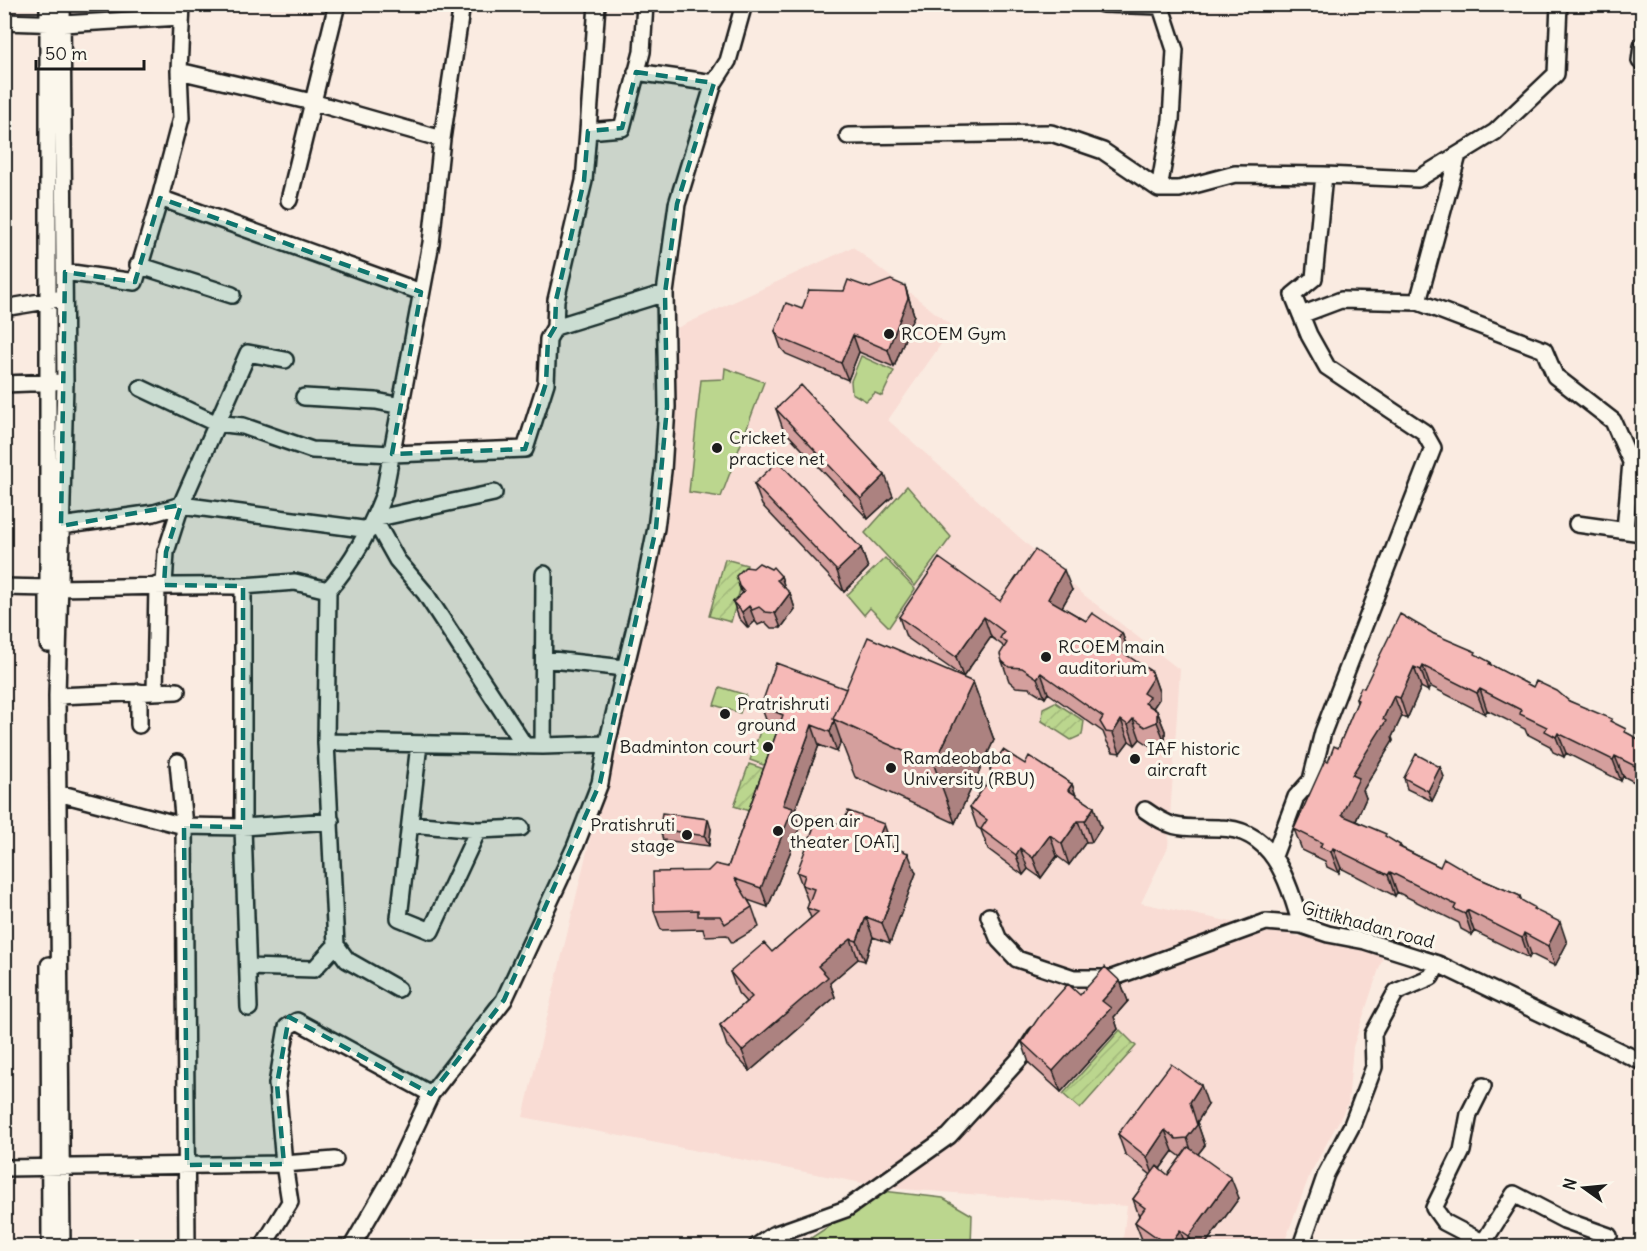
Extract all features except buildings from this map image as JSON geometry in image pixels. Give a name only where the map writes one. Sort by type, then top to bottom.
[{"type":"street","points":[[48,4],[55,24],[65,298],[61,526],[54,589],[55,1167],[62,1246]]},
{"type":"street","points":[[50,1246],[55,1167],[58,793],[48,382],[55,24],[62,4]]},
{"type":"street","points":[[289,201],[337,4]]},
{"type":"street","points":[[398,989],[347,960],[336,945],[326,742],[328,590],[344,572],[372,524],[384,494],[432,243],[442,139],[462,4]]},
{"type":"street","points":[[141,388],[229,424],[312,450],[392,454],[525,448],[546,383],[548,339],[555,327],[556,300],[584,181],[597,4]]},
{"type":"street","points":[[588,131],[622,128],[642,52],[645,4]]},
{"type":"street","points":[[352,1246],[391,1179],[431,1094],[504,1000],[575,847],[600,783],[656,528],[663,471],[667,407],[665,293],[677,204],[714,83],[728,61],[744,4]]},
{"type":"street","points":[[1102,4],[1160,5],[1175,50],[1171,120],[1159,189]]},
{"type":"street","points":[[848,136],[1051,132],[1103,151],[1159,189],[1179,189],[1235,174],[1418,178],[1495,132],[1556,74],[1559,4]]},
{"type":"street","points":[[4,22],[55,24],[182,11],[179,71],[181,118],[135,282],[64,272]]},
{"type":"street","points":[[1640,62],[1642,46]]},
{"type":"street","points":[[179,71],[312,102],[442,139]]},
{"type":"street","points":[[636,72],[714,83]]},
{"type":"street","points":[[1418,302],[1458,155]]},
{"type":"street","points":[[1274,856],[1296,797],[1311,780],[1327,722],[1433,448],[1424,432],[1326,367],[1293,295],[1314,278],[1324,175]]},
{"type":"street","points":[[160,198],[422,292]]},
{"type":"street","points":[[138,265],[232,294]]},
{"type":"street","points":[[555,327],[665,293]]},
{"type":"street","points":[[4,308],[65,298]]},
{"type":"street","points":[[1301,315],[1341,300],[1418,302],[1544,350],[1555,376],[1613,421],[1631,462],[1625,530]]},
{"type":"street","points":[[155,692],[160,585],[166,552],[181,505],[229,424],[248,352],[285,360]]},
{"type":"street","points":[[4,384],[65,382]]},
{"type":"street","points":[[304,397],[376,401],[401,406]]},
{"type":"street","points":[[61,526],[154,513],[181,505],[372,524],[494,493]]},
{"type":"street","points":[[372,524],[397,560],[425,593],[525,746]]},
{"type":"street","points":[[1577,524],[1642,533]]},
{"type":"street","points":[[543,746],[544,573]]},
{"type":"street","points":[[4,587],[54,589],[160,585],[243,586],[295,582],[328,590]]},
{"type":"street","points":[[243,586],[243,826],[249,1008]]},
{"type":"street","points":[[544,659],[624,668]]},
{"type":"street","points":[[57,696],[177,691]]},
{"type":"street","points":[[139,692],[139,725]]},
{"type":"street","points":[[326,742],[525,746],[607,744]]},
{"type":"street","points":[[419,744],[399,918],[431,931],[478,830]]},
{"type":"street","points":[[178,762],[184,826],[187,1246]]},
{"type":"street","points":[[58,793],[184,826],[243,826],[331,821]]},
{"type":"street","points":[[1145,810],[1168,826],[1243,830],[1260,840],[1274,856],[1292,892],[1301,925]]},
{"type":"street","points":[[410,824],[478,830],[520,828]]},
{"type":"street","name":"Gittikhadan road","points":[[989,916],[999,940],[1017,959],[1071,982],[1112,978],[1266,922],[1301,925],[1328,934],[1365,941],[1438,964],[1642,1062]]},
{"type":"street","points":[[248,968],[314,969],[336,945]]},
{"type":"street","points":[[1301,1246],[1326,1174],[1352,1125],[1374,1067],[1373,1034],[1396,992],[1431,977],[1438,964]]},
{"type":"street","points":[[262,1246],[290,1202],[284,1164],[277,1084],[287,1027],[297,1021],[431,1094]]},
{"type":"street","points":[[757,1246],[773,1235],[846,1209],[948,1136],[1023,1055],[1042,1026]]},
{"type":"street","points":[[1483,1086],[1469,1114],[1462,1151],[1434,1208],[1444,1222],[1486,1245],[1514,1194],[1564,1220],[1609,1236]]},
{"type":"street","points":[[4,1168],[284,1164],[335,1160]]},
{"type":"highlighted area","points":[[636,72],[714,83],[677,204],[665,293],[667,407],[656,528],[600,783],[504,1000],[431,1094],[289,1017],[277,1084],[284,1164],[187,1165],[184,826],[243,827],[243,586],[164,585],[166,552],[181,505],[61,526],[65,272],[135,282],[160,198],[421,292],[392,454],[525,449],[546,383],[548,339],[555,327],[556,300],[584,181],[588,131],[622,128]]},
{"type":"shaded area","name":"Ramdeobaba University (RBU)","points":[[853,247],[953,327],[888,420],[1084,595],[1180,670],[1168,847],[1141,903],[1384,954],[1353,1047],[1348,1104],[1310,1174],[1283,1246],[1122,1246],[1127,1206],[888,1188],[523,1117],[669,511],[677,328]]},
{"type":"green space","points":[[861,356],[894,371],[882,396],[875,393],[866,401],[852,393],[851,381]]},
{"type":"green space","name":"Cricket practice net","points":[[725,368],[764,382],[721,497],[689,492],[701,380],[724,379]]},
{"type":"green space","points":[[907,486],[951,537],[915,586],[865,533]]},
{"type":"green space","points":[[885,558],[915,589],[889,627],[870,608],[864,615],[847,595]]},
{"type":"green space","points":[[725,559],[747,565],[731,622],[709,616]]},
{"type":"green space","points":[[720,687],[746,695],[740,713],[714,705]]},
{"type":"green space","points":[[1055,702],[1084,721],[1082,735],[1071,740],[1042,721],[1043,708]]},
{"type":"green space","name":"Badminton court","points":[[762,726],[785,735],[772,768],[750,760]]},
{"type":"green space","points":[[749,764],[770,771],[755,813],[734,806]]},
{"type":"green space","points":[[1120,1030],[1136,1046],[1080,1109],[1063,1094]]},
{"type":"green space","points":[[883,1191],[943,1198],[972,1215],[971,1246],[817,1246],[811,1238]]},
{"type":"place","name":"RCOEM Gym","points":[[889,334]]},
{"type":"place","name":"Cricket practice net","points":[[717,448]]},
{"type":"place","name":"RCOEM main auditorium","points":[[1046,657]]},
{"type":"place","name":"Pratrishruti ground","points":[[725,714]]},
{"type":"place","name":"Badminton court","points":[[768,747]]},
{"type":"place","name":"IAF historic aircraft","points":[[1135,759]]},
{"type":"place","name":"Ramdeobaba University (RBU)","points":[[891,768]]},
{"type":"place","name":"Open air theater [OAT]","points":[[778,831]]},
{"type":"place","name":"Pratishruti stage","points":[[687,835]]}]
